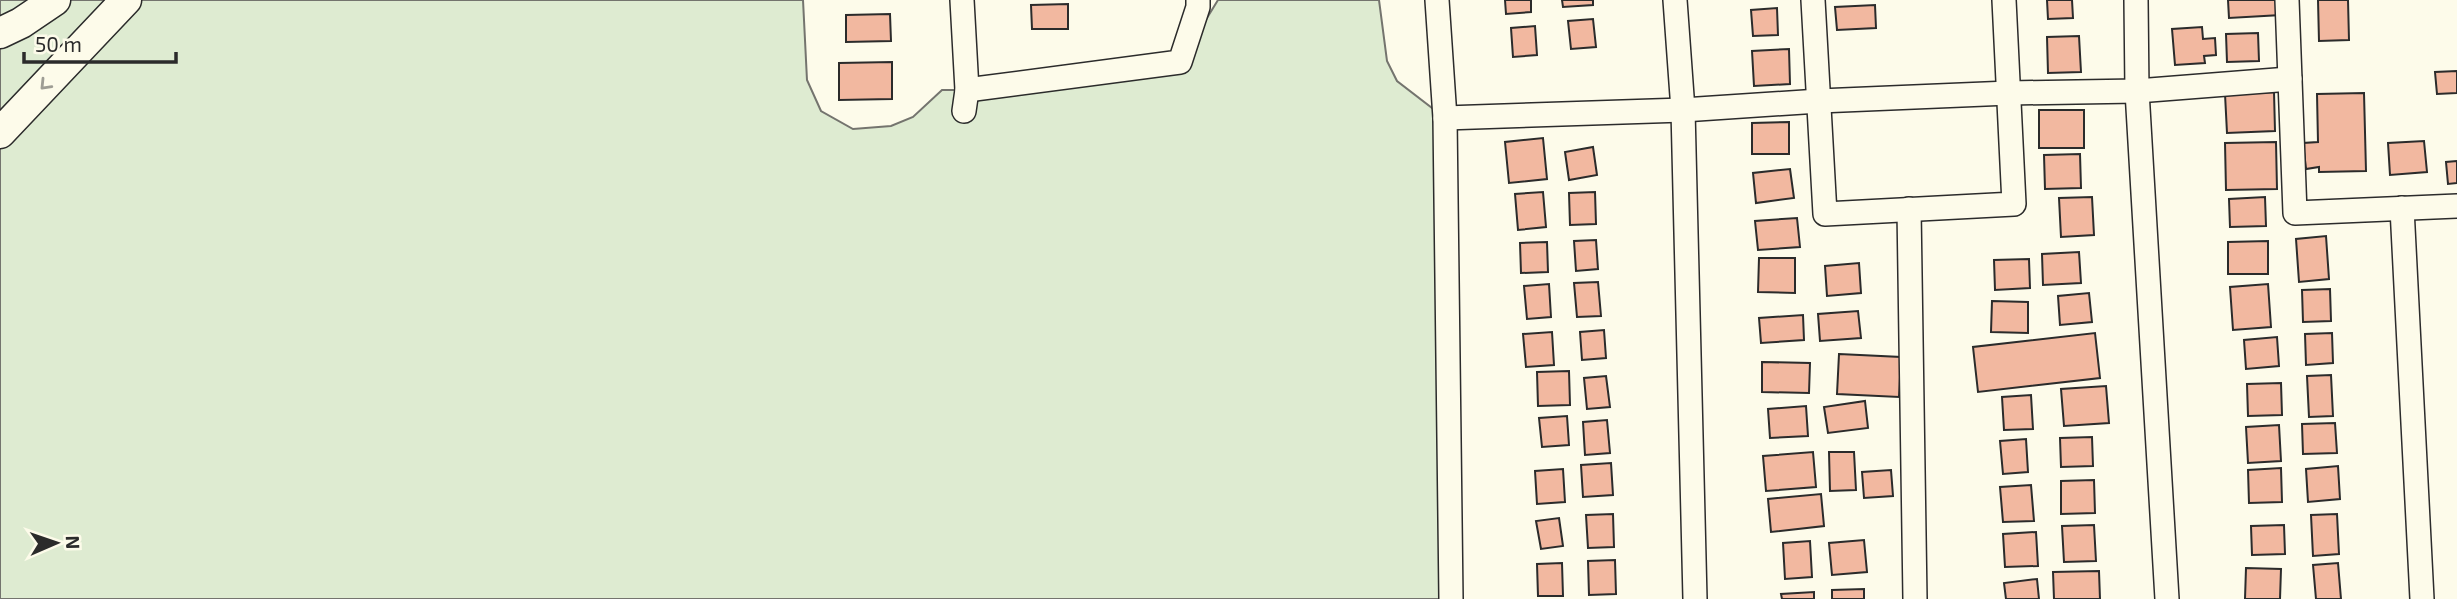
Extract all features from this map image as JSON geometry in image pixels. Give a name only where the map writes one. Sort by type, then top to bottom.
[{"type":"main road","points":[[0,33],[21,23],[55,0]]},
{"type":"main road","points":[[0,133],[126,0]]},
{"type":"street","points":[[962,0],[966,101],[1180,62],[1198,0]]},
{"type":"street","points":[[1437,0],[1445,118],[1451,599]]},
{"type":"street","points":[[1675,0],[1682,110],[1695,599]]},
{"type":"street","points":[[1813,0],[1825,214],[2014,204],[2004,0]]},
{"type":"street","points":[[2136,0],[2137,91],[2167,599]]},
{"type":"street","points":[[2287,0],[2295,213],[2457,206]]},
{"type":"street","points":[[1445,118],[1682,110],[2009,93],[2137,91],[2290,79]]},
{"type":"street","points":[[2402,208],[2421,599]]},
{"type":"street","points":[[1909,209],[1915,599]]},
{"type":"green space","points":[[0,0],[803,0],[807,80],[821,111],[853,129],[891,126],[913,117],[942,90],[967,90],[1180,62],[1218,0],[1379,0],[1387,61],[1397,81],[1445,118],[1451,599],[0,599]]},
{"type":"building","points":[[1505,0],[1531,0],[1531,12],[1506,14]]},
{"type":"building","points":[[1562,0],[1593,0],[1593,5],[1563,7]]},
{"type":"building","points":[[2047,0],[2072,0],[2073,18],[2048,19]]},
{"type":"building","points":[[2228,0],[2280,0],[2281,15],[2229,18]]},
{"type":"building","points":[[2318,0],[2348,0],[2349,40],[2319,41]]},
{"type":"building","points":[[1068,4],[1068,29],[1032,29],[1031,5]]},
{"type":"building","points":[[1875,5],[1876,28],[1837,30],[1835,7]]},
{"type":"building","points":[[1777,8],[1778,35],[1753,36],[1751,10]]},
{"type":"building","points":[[890,14],[891,41],[846,42],[846,15]]},
{"type":"building","points":[[1593,19],[1596,47],[1571,49],[1568,21]]},
{"type":"building","points":[[1535,26],[1537,55],[1513,57],[1511,28]]},
{"type":"building","points":[[2202,27],[2203,39],[2215,38],[2216,55],[2204,56],[2205,63],[2175,65],[2172,29]]},
{"type":"building","points":[[2258,33],[2259,61],[2227,62],[2226,34]]},
{"type":"building","points":[[2079,36],[2081,72],[2048,73],[2047,37]]},
{"type":"building","points":[[1789,49],[1790,84],[1754,86],[1752,51]]},
{"type":"building","points":[[892,62],[892,99],[839,100],[839,63]]},
{"type":"building","points":[[2457,71],[2457,93],[2437,94],[2435,72]]},
{"type":"building","points":[[2274,92],[2275,131],[2227,133],[2225,94]]},
{"type":"building","points":[[2364,93],[2366,171],[2319,172],[2319,167],[2306,169],[2303,143],[2318,142],[2317,94]]},
{"type":"building","points":[[2039,110],[2084,110],[2084,148],[2039,148]]},
{"type":"building","points":[[1789,122],[1789,154],[1752,154],[1752,123]]},
{"type":"building","points":[[1543,138],[1547,179],[1509,183],[1505,142]]},
{"type":"building","points":[[2424,141],[2427,172],[2390,175],[2388,143]]},
{"type":"building","points":[[2276,142],[2277,189],[2226,190],[2225,143]]},
{"type":"building","points":[[1593,147],[1597,175],[1569,180],[1565,152]]},
{"type":"building","points":[[2080,154],[2081,188],[2045,189],[2044,155]]},
{"type":"building","points":[[2457,161],[2457,183],[2448,184],[2446,162]]},
{"type":"building","points":[[1790,169],[1794,198],[1756,203],[1753,173]]},
{"type":"building","points":[[1543,192],[1546,227],[1518,230],[1515,194]]},
{"type":"building","points":[[1595,192],[1596,224],[1570,225],[1569,193]]},
{"type":"building","points":[[2092,197],[2094,235],[2061,237],[2059,198]]},
{"type":"building","points":[[2265,197],[2266,226],[2230,227],[2229,199]]},
{"type":"building","points":[[1797,218],[1800,247],[1758,250],[1755,221]]},
{"type":"building","points":[[2326,236],[2329,279],[2299,282],[2296,239]]},
{"type":"building","points":[[1596,240],[1598,269],[1576,271],[1574,241]]},
{"type":"building","points":[[2268,241],[2268,274],[2228,274],[2228,242]]},
{"type":"building","points":[[1547,242],[1548,272],[1521,273],[1520,243]]},
{"type":"building","points":[[2079,252],[2081,283],[2043,285],[2042,254]]},
{"type":"building","points":[[1759,258],[1795,258],[1795,293],[1758,292]]},
{"type":"building","points":[[2029,259],[2030,288],[1995,290],[1994,260]]},
{"type":"building","points":[[1859,263],[1861,293],[1827,296],[1825,266]]},
{"type":"building","points":[[1598,282],[1601,316],[1577,317],[1574,283]]},
{"type":"building","points":[[1549,284],[1551,317],[1527,319],[1524,286]]},
{"type":"building","points":[[2268,284],[2271,327],[2233,330],[2230,287]]},
{"type":"building","points":[[2330,289],[2331,321],[2303,322],[2302,290]]},
{"type":"building","points":[[2089,293],[2092,322],[2060,325],[2058,296]]},
{"type":"building","points":[[1992,301],[2028,302],[2028,333],[1991,332]]},
{"type":"building","points":[[1858,311],[1861,338],[1820,341],[1818,314]]},
{"type":"building","points":[[1803,315],[1804,340],[1761,343],[1759,318]]},
{"type":"building","points":[[1604,330],[1606,358],[1582,360],[1580,332]]},
{"type":"building","points":[[1552,332],[1554,365],[1526,367],[1523,334]]},
{"type":"building","points":[[2095,333],[2100,378],[1978,392],[1973,347]]},
{"type":"building","points":[[2332,333],[2333,363],[2306,365],[2305,334]]},
{"type":"building","points":[[2277,337],[2279,366],[2246,369],[2244,340]]},
{"type":"building","points":[[1839,354],[1901,357],[1899,397],[1837,394]]},
{"type":"building","points":[[1762,362],[1810,363],[1809,393],[1762,392]]},
{"type":"building","points":[[1569,371],[1570,405],[1538,406],[1537,372]]},
{"type":"building","points":[[2331,375],[2333,416],[2309,417],[2307,376]]},
{"type":"building","points":[[1606,376],[1610,407],[1587,409],[1584,378]]},
{"type":"building","points":[[2281,383],[2282,415],[2248,416],[2247,384]]},
{"type":"building","points":[[2106,386],[2109,423],[2064,426],[2061,389]]},
{"type":"building","points":[[2031,395],[2033,429],[2004,430],[2002,397]]},
{"type":"building","points":[[1865,401],[1868,428],[1828,433],[1824,407]]},
{"type":"building","points":[[1806,406],[1808,436],[1770,438],[1768,409]]},
{"type":"building","points":[[1567,416],[1569,445],[1542,447],[1539,418]]},
{"type":"building","points":[[1607,420],[1610,453],[1585,455],[1583,422]]},
{"type":"building","points":[[2335,423],[2337,453],[2303,454],[2302,424]]},
{"type":"building","points":[[2279,425],[2281,461],[2248,463],[2246,427]]},
{"type":"building","points":[[2092,437],[2093,466],[2061,467],[2060,438]]},
{"type":"building","points":[[2026,439],[2028,472],[2003,474],[2000,441]]},
{"type":"building","points":[[1813,452],[1816,487],[1766,491],[1763,456]]},
{"type":"building","points":[[1829,452],[1854,452],[1856,490],[1830,491]]},
{"type":"building","points":[[1611,463],[1613,495],[1583,497],[1581,465]]},
{"type":"building","points":[[2338,466],[2340,499],[2308,502],[2306,469]]},
{"type":"building","points":[[2281,468],[2282,502],[2249,503],[2248,470]]},
{"type":"building","points":[[1563,469],[1565,502],[1537,504],[1535,471]]},
{"type":"building","points":[[1891,470],[1893,496],[1864,498],[1862,472]]},
{"type":"building","points":[[2094,480],[2095,513],[2061,514],[2061,481]]},
{"type":"building","points":[[2031,485],[2034,521],[2003,522],[2000,487]]},
{"type":"building","points":[[1821,494],[1824,526],[1771,532],[1768,499]]},
{"type":"building","points":[[1613,514],[1614,547],[1588,548],[1586,515]]},
{"type":"building","points":[[2337,514],[2339,554],[2313,556],[2311,515]]},
{"type":"building","points":[[1559,518],[1563,546],[1541,549],[1536,521]]},
{"type":"building","points":[[2094,525],[2096,561],[2064,562],[2062,526]]},
{"type":"building","points":[[2284,525],[2285,554],[2252,555],[2251,526]]},
{"type":"building","points":[[2036,532],[2038,566],[2005,567],[2003,534]]},
{"type":"building","points":[[1864,540],[1867,572],[1832,575],[1829,543]]},
{"type":"building","points":[[1810,541],[1812,577],[1785,579],[1783,543]]},
{"type":"building","points":[[1615,560],[1616,594],[1589,595],[1588,561]]},
{"type":"building","points":[[1562,563],[1563,596],[1538,596],[1537,564]]},
{"type":"building","points":[[2338,563],[2341,599],[2316,599],[2313,565]]},
{"type":"building","points":[[2246,568],[2281,569],[2280,599],[2245,599]]},
{"type":"building","points":[[2099,571],[2100,599],[2054,599],[2053,572]]},
{"type":"building","points":[[2037,579],[2039,599],[2006,599],[2004,583]]},
{"type":"building","points":[[1864,589],[1864,599],[1832,599],[1832,590]]},
{"type":"building","points":[[1814,592],[1814,599],[1782,599],[1781,594]]}]
